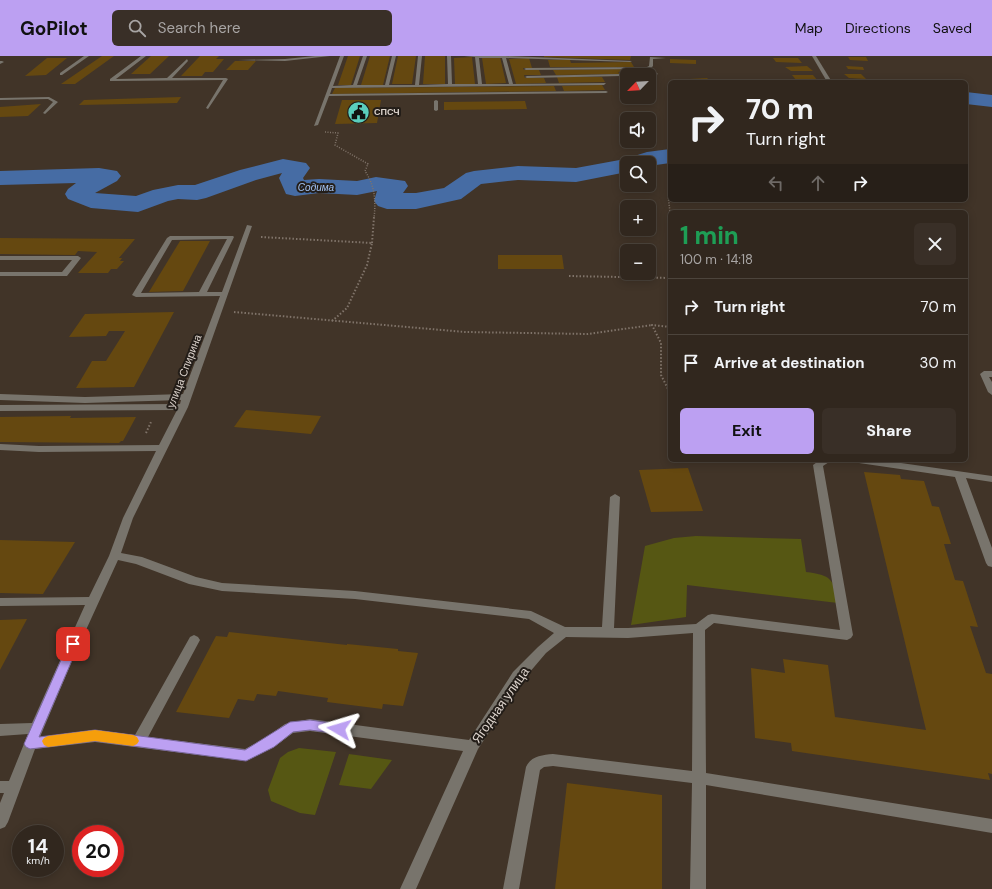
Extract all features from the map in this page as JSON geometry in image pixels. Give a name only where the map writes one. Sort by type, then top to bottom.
[{"type":"street","points":[[61,74],[87,56]]},
{"type":"street","points":[[144,56],[112,80],[226,79],[208,108]]},
{"type":"street","points":[[240,60],[328,56]]},
{"type":"street","points":[[316,125],[342,56]]},
{"type":"street","points":[[356,86],[365,56]]},
{"type":"street","points":[[387,86],[394,56]]},
{"type":"street","points":[[417,86],[420,56]]},
{"type":"street","points":[[449,56],[450,85]]},
{"type":"street","points":[[466,56],[630,61]]},
{"type":"street","points":[[477,56],[480,85]]},
{"type":"street","points":[[814,56],[822,68],[823,74],[828,80]]},
{"type":"street","points":[[504,57],[511,85]]},
{"type":"street","points":[[533,57],[546,69],[555,84],[558,86],[560,93]]},
{"type":"street","points":[[648,68],[651,66],[651,58],[664,58]]},
{"type":"street","points":[[168,80],[187,60]]},
{"type":"street","points":[[260,65],[263,60]]},
{"type":"street","points":[[526,69],[620,68]]},
{"type":"street","points":[[527,77],[620,75]]},
{"type":"street","points":[[330,87],[604,84]]},
{"type":"street","points":[[326,97],[606,92]]},
{"type":"street","points":[[326,97],[396,97],[443,101]]},
{"type":"street","points":[[0,99],[49,98],[56,102],[45,113]]},
{"type":"street","points":[[436,101],[436,110]]},
{"type":"street","name":"улица Спирина","points":[[0,822],[7,787],[30,744],[92,601],[115,556],[128,518],[183,407],[219,311],[244,236],[249,226]]},
{"type":"street","points":[[225,294],[136,295],[170,238],[244,236]]},
{"type":"street","points":[[202,294],[231,237]]},
{"type":"street","points":[[0,258],[78,258],[64,274],[0,274]]},
{"type":"street","points":[[992,374],[984,374],[992,392]]},
{"type":"street","points":[[0,397],[85,400],[186,398]]},
{"type":"street","points":[[0,408],[183,407]]},
{"type":"street","points":[[0,447],[39,449],[163,448]]},
{"type":"street","points":[[115,556],[138,560],[193,581],[222,587],[355,595],[531,615],[563,632],[628,633],[699,628],[712,618],[847,636],[818,466],[824,462]]},
{"type":"street","points":[[873,462],[992,479]]},
{"type":"street","points":[[958,474],[992,563]]},
{"type":"street","points":[[608,632],[615,497]]},
{"type":"street","points":[[0,602],[92,601]]},
{"type":"street","points":[[698,889],[699,628]]},
{"type":"street","name":"Ягодная улица","points":[[408,889],[472,746],[518,676],[542,650],[563,632]]},
{"type":"street","points":[[139,741],[194,640]]},
{"type":"street","points":[[30,744],[95,736],[246,755],[269,743],[290,728],[310,725],[472,746]]},
{"type":"street","points":[[0,730],[36,728]]},
{"type":"street","points":[[511,889],[533,767],[541,761],[552,760],[699,778],[992,826]]},
{"type":"path","points":[[316,125],[312,132],[338,133],[335,145],[368,164],[365,171],[370,177],[374,188],[372,243],[367,265],[347,308],[331,321]]},
{"type":"path","points":[[244,236],[372,243]]},
{"type":"path","points":[[569,276],[668,278]]},
{"type":"path","points":[[219,311],[465,332],[588,334],[652,325],[668,327]]},
{"type":"path","points":[[652,325],[661,343],[661,374],[668,389]]},
{"type":"path","points":[[138,448],[159,407]]},
{"type":"shaded area","points":[[696,536],[801,539],[806,572],[821,575],[830,580],[835,588],[838,603],[687,585],[686,617],[631,625],[645,546],[674,538]]},
{"type":"shaded area","points":[[299,748],[336,752],[315,815],[300,813],[271,801],[268,790],[280,758],[288,752]]},
{"type":"shaded area","points":[[349,754],[392,760],[371,789],[339,785]]},
{"type":"building","points":[[102,56],[114,56],[75,84],[61,84]]},
{"type":"building","points":[[151,56],[169,56],[150,74],[131,74]]},
{"type":"building","points":[[200,56],[219,56],[216,59],[224,59],[213,72],[205,72],[202,76],[181,76]]},
{"type":"building","points":[[348,56],[360,56],[351,85],[338,85]]},
{"type":"building","points":[[370,56],[390,56],[383,85],[361,85]]},
{"type":"building","points":[[398,56],[416,56],[412,84],[392,84]]},
{"type":"building","points":[[425,56],[445,56],[445,84],[423,84]]},
{"type":"building","points":[[544,56],[631,56],[630,60]]},
{"type":"building","points":[[472,57],[475,84],[455,84],[454,58]]},
{"type":"building","points":[[500,57],[506,83],[486,84],[482,58]]},
{"type":"building","points":[[848,57],[866,57],[868,61],[850,60]]},
{"type":"building","points":[[47,58],[67,58],[46,75],[25,76]]},
{"type":"building","points":[[529,58],[532,68],[523,68],[524,70],[539,70],[541,75],[524,75],[525,78],[544,78],[546,83],[516,84],[509,59]]},
{"type":"building","points":[[773,58],[798,58],[802,63],[776,62]]},
{"type":"building","points":[[670,59],[696,60],[696,64],[670,63]]},
{"type":"building","points":[[548,60],[570,60],[571,63],[631,62],[634,67],[550,67]]},
{"type":"building","points":[[235,61],[256,61],[248,70],[226,70]]},
{"type":"building","points":[[807,66],[813,71],[791,71],[785,67]]},
{"type":"building","points":[[846,66],[863,67],[864,70],[848,69]]},
{"type":"building","points":[[620,69],[620,72],[618,72],[620,74],[556,75],[553,70]]},
{"type":"building","points":[[844,74],[861,74],[866,79],[849,78]]},
{"type":"building","points":[[792,75],[813,75],[817,80],[796,80]]},
{"type":"building","points":[[557,77],[602,77],[605,82],[559,83]]},
{"type":"building","points":[[707,78],[709,80],[690,80],[689,79]]},
{"type":"building","points":[[602,85],[605,90],[564,91],[562,86]]},
{"type":"building","points":[[554,86],[556,91],[332,94],[335,88]]},
{"type":"building","points":[[181,97],[177,103],[79,105],[84,100]]},
{"type":"building","name":"СПСЧ","points":[[342,100],[381,100],[377,123],[335,124]]},
{"type":"building","points":[[525,101],[527,109],[444,110],[444,102]]},
{"type":"building","points":[[41,104],[28,116],[0,117],[0,107]]},
{"type":"building","points":[[0,238],[135,239],[119,258],[122,258],[120,261],[124,261],[117,269],[111,269],[108,273],[78,273],[97,252],[78,251],[75,255],[0,254]]},
{"type":"building","points":[[180,241],[210,241],[183,291],[149,292]]},
{"type":"building","points":[[498,255],[562,255],[564,269],[498,269]]},
{"type":"building","points":[[174,312],[134,387],[76,388],[92,361],[106,361],[125,331],[109,331],[106,336],[69,337],[85,314]]},
{"type":"building","points":[[246,410],[321,416],[311,434],[234,427]]},
{"type":"building","points":[[71,416],[70,418],[136,417],[123,441],[119,443],[0,442],[0,417]]},
{"type":"building","points":[[688,468],[703,511],[651,512],[639,470]]},
{"type":"building","points":[[864,472],[900,475],[901,479],[924,481],[932,506],[939,507],[951,544],[944,544],[955,580],[963,581],[978,627],[970,626],[986,673],[992,674],[992,774],[988,773],[990,780],[792,751],[791,743],[755,738],[751,668],[785,673],[783,659],[828,665],[835,717],[926,730]]},
{"type":"building","points":[[0,540],[75,542],[43,594],[0,593]]},
{"type":"building","points":[[27,619],[0,670],[0,620]]},
{"type":"building","points":[[229,632],[398,649],[398,651],[418,653],[403,706],[383,704],[382,709],[327,702],[328,698],[278,691],[276,696],[257,694],[254,701],[238,699],[229,718],[176,712],[216,636],[227,637]]},
{"type":"building","points":[[567,783],[662,795],[662,889],[555,889]]},
{"type":"waterway","name":"Содима","points":[[968,98],[992,101]]},
{"type":"waterway","name":"Содима","points":[[656,158],[668,156]]},
{"type":"waterway","name":"Содима","points":[[0,178],[109,176],[85,188],[77,194],[91,200],[138,204],[162,195],[178,192],[197,193],[248,175],[283,166],[298,168],[291,178],[295,189],[319,186],[357,188],[376,184],[396,186],[388,194],[387,201],[416,201],[452,194],[474,178],[518,173],[576,175],[620,166]]},
{"type":"slow traffic","points":[[48,741],[95,736],[133,741]]},
{"type":"place","name":"СПСЧ","points":[[359,112]]},
{"type":"route","points":[[73,644],[30,744],[95,736],[246,755],[269,743],[290,728],[310,725],[339,729]]}]
